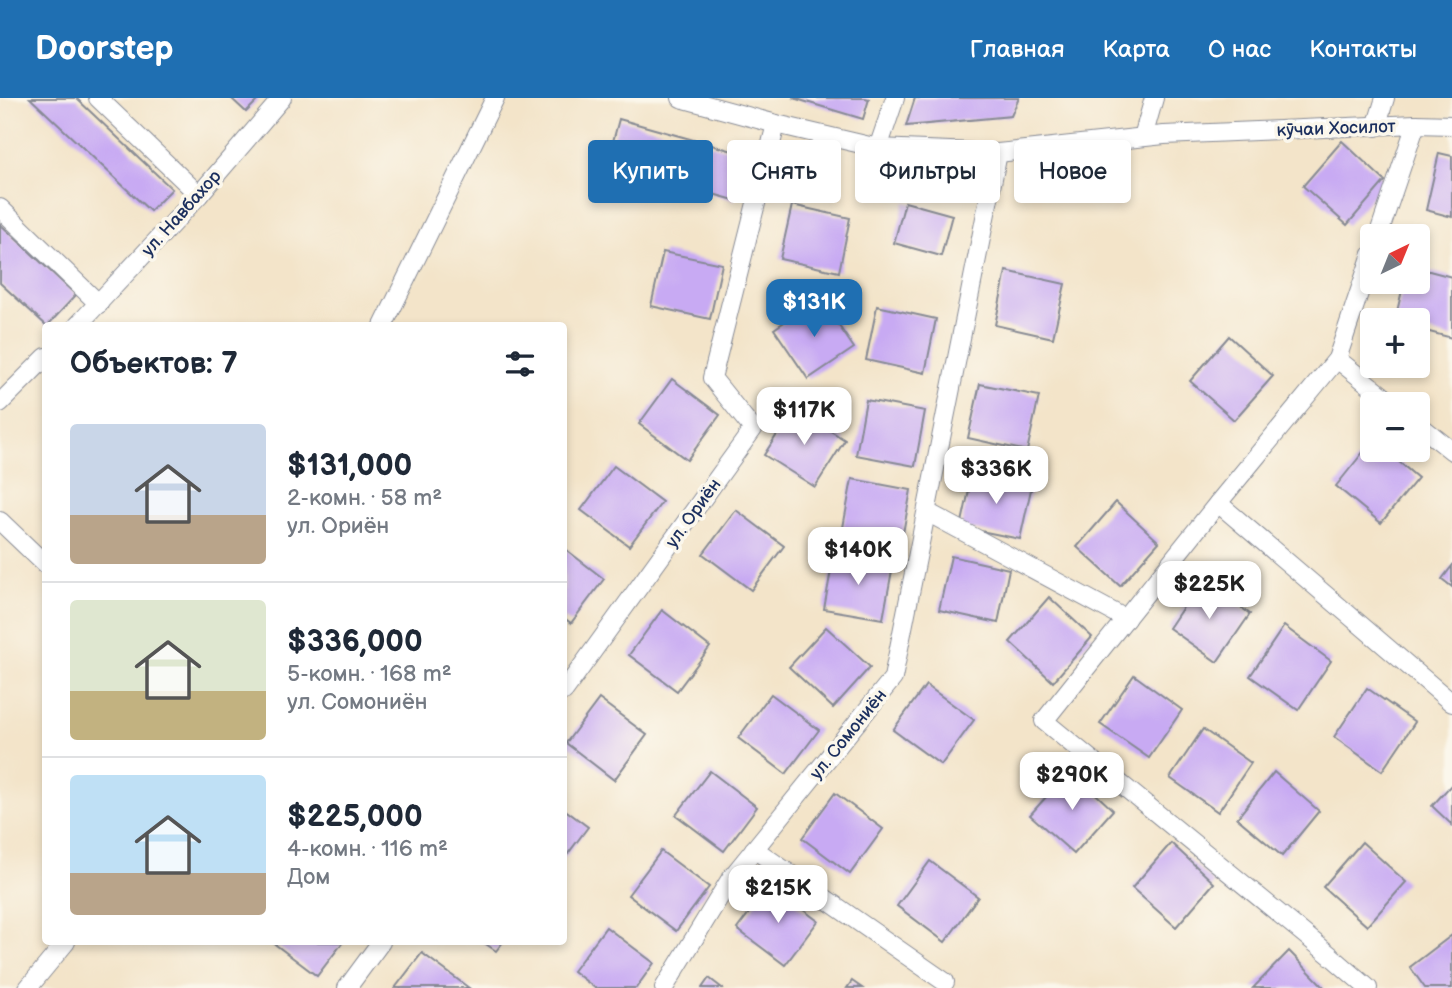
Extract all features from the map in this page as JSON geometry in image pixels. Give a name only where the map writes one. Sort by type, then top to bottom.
[{"type":"street","points":[[98,98],[199,195]]},
{"type":"street","name":"ул. Навбахор","points":[[81,322],[199,195],[282,98]]},
{"type":"street","points":[[385,322],[495,98]]},
{"type":"street","name":"кӯчаи Хосилот","points":[[681,98],[855,143]]},
{"type":"street","points":[[881,140],[895,98]]},
{"type":"street","points":[[1143,137],[1154,98]]},
{"type":"street","points":[[1376,127],[1385,98]]},
{"type":"street","name":"ул. Ориён","points":[[567,687],[753,429],[712,378],[776,124]]},
{"type":"street","points":[[1382,224],[1416,124]]},
{"type":"street","name":"кӯчаи Хосилот","points":[[1000,153],[1143,137],[1416,124],[1452,125]]},
{"type":"street","name":"ул. Сомониён","points":[[664,988],[731,878],[893,678],[988,203]]},
{"type":"street","points":[[0,208],[99,304]]},
{"type":"street","points":[[1360,290],[1337,359],[1044,721],[1368,988]]},
{"type":"street","points":[[1337,359],[1378,392]]},
{"type":"street","points":[[2,397],[42,361]]},
{"type":"street","points":[[1430,434],[1452,451]]},
{"type":"street","points":[[1218,503],[1452,703]]},
{"type":"street","points":[[927,512],[1126,619]]},
{"type":"street","points":[[0,522],[42,561]]},
{"type":"street","points":[[754,849],[945,982]]},
{"type":"street","points":[[28,988],[64,945]]},
{"type":"street","points":[[347,988],[379,945]]},
{"type":"building","points":[[30,98],[76,98],[172,189],[150,211]]},
{"type":"building","points":[[231,98],[260,98],[246,112]]},
{"type":"building","points":[[793,98],[865,98],[869,99],[863,119]]},
{"type":"building","points":[[915,98],[1019,98],[1011,116],[906,126]]},
{"type":"building","points":[[619,119],[694,140],[613,140]]},
{"type":"building","points":[[1342,141],[1385,181],[1347,225],[1303,186]]},
{"type":"building","points":[[713,145],[727,149],[727,198],[713,194]]},
{"type":"building","points":[[1439,153],[1452,156],[1452,217],[1426,210]]},
{"type":"building","points":[[905,203],[952,215],[941,256],[894,243]]},
{"type":"building","points":[[792,205],[850,218],[839,272],[780,259]]},
{"type":"building","points":[[0,224],[76,295],[51,322],[43,322],[0,283]]},
{"type":"building","points":[[663,252],[722,264],[710,319],[651,306]]},
{"type":"building","points":[[1006,271],[1065,284],[1053,338],[995,325]]},
{"type":"building","points":[[1430,271],[1452,277],[1452,338],[1430,332],[1430,308],[1398,308],[1401,294],[1430,294]]},
{"type":"building","points":[[820,298],[854,348],[808,379],[774,329]]},
{"type":"building","points":[[877,306],[936,319],[925,373],[866,360]]},
{"type":"building","points":[[1229,336],[1273,376],[1234,420],[1190,381]]},
{"type":"building","points":[[672,379],[720,415],[687,460],[639,424]]},
{"type":"building","points":[[980,384],[1039,396],[1027,451],[968,438]]},
{"type":"building","points":[[866,400],[925,411],[915,466],[856,455]]},
{"type":"building","points":[[794,408],[845,440],[815,487],[764,455]]},
{"type":"building","points":[[1360,456],[1360,462],[1399,462],[1418,478],[1381,523],[1336,486]]},
{"type":"building","points":[[614,466],[662,502],[629,546],[581,510]]},
{"type":"building","points":[[973,472],[1032,485],[1020,539],[961,527]]},
{"type":"building","points":[[852,479],[911,490],[901,544],[842,533]]},
{"type":"building","points":[[1116,502],[1159,542],[1120,586],[1077,547]]},
{"type":"building","points":[[736,510],[784,546],[751,590],[703,554]]},
{"type":"building","points":[[567,550],[604,579],[571,623],[567,620]]},
{"type":"building","points":[[834,554],[893,565],[883,619],[824,609]]},
{"type":"building","points":[[951,556],[1009,569],[998,623],[939,610]]},
{"type":"building","points":[[1452,566],[1452,587],[1442,579]]},
{"type":"building","points":[[1202,579],[1250,614],[1217,662],[1169,628]]},
{"type":"building","points":[[1049,597],[1092,637],[1053,682],[1010,642]]},
{"type":"building","points":[[662,610],[710,647],[677,691],[629,655]]},
{"type":"building","points":[[1284,626],[1331,661],[1298,710],[1250,676]]},
{"type":"building","points":[[826,627],[870,667],[833,708],[789,667]]},
{"type":"building","points":[[1134,675],[1182,710],[1149,758],[1100,724]]},
{"type":"building","points":[[926,685],[974,720],[941,765],[893,730]]},
{"type":"building","points":[[1367,688],[1415,722],[1382,771],[1334,737]]},
{"type":"building","points":[[771,694],[819,730],[786,774],[738,738]]},
{"type":"building","points":[[599,699],[647,735],[614,780],[567,742]]},
{"type":"building","points":[[1203,729],[1251,763],[1218,812],[1170,778]]},
{"type":"building","points":[[1070,770],[1113,810],[1074,854],[1030,815]]},
{"type":"building","points":[[710,771],[757,807],[724,851],[676,815]]},
{"type":"building","points":[[1274,772],[1319,811],[1282,856],[1237,818]]},
{"type":"building","points":[[1452,784],[1452,825],[1432,806]]},
{"type":"building","points":[[835,793],[883,829],[850,874],[802,838]]},
{"type":"building","points":[[567,811],[588,827],[567,855]]},
{"type":"building","points":[[1362,842],[1406,882],[1367,926],[1323,887]]},
{"type":"building","points":[[1171,843],[1214,883],[1176,927],[1132,888]]},
{"type":"building","points":[[661,851],[709,887],[676,931],[628,895]]},
{"type":"building","points":[[930,861],[978,897],[945,942],[897,906]]},
{"type":"building","points":[[770,885],[818,921],[785,965],[737,929]]},
{"type":"building","points":[[606,927],[654,963],[636,988],[595,988],[573,971]]},
{"type":"building","points":[[1452,935],[1452,988],[1425,988],[1410,967]]},
{"type":"building","points":[[276,945],[341,945],[317,976]]},
{"type":"building","points":[[487,945],[501,945],[496,951]]},
{"type":"building","points":[[1289,951],[1325,988],[1253,988]]},
{"type":"building","points":[[422,953],[469,988],[395,988]]},
{"type":"building","points":[[709,978],[722,988],[702,988]]},
{"type":"building","points":[[852,981],[862,988],[847,988]]}]
